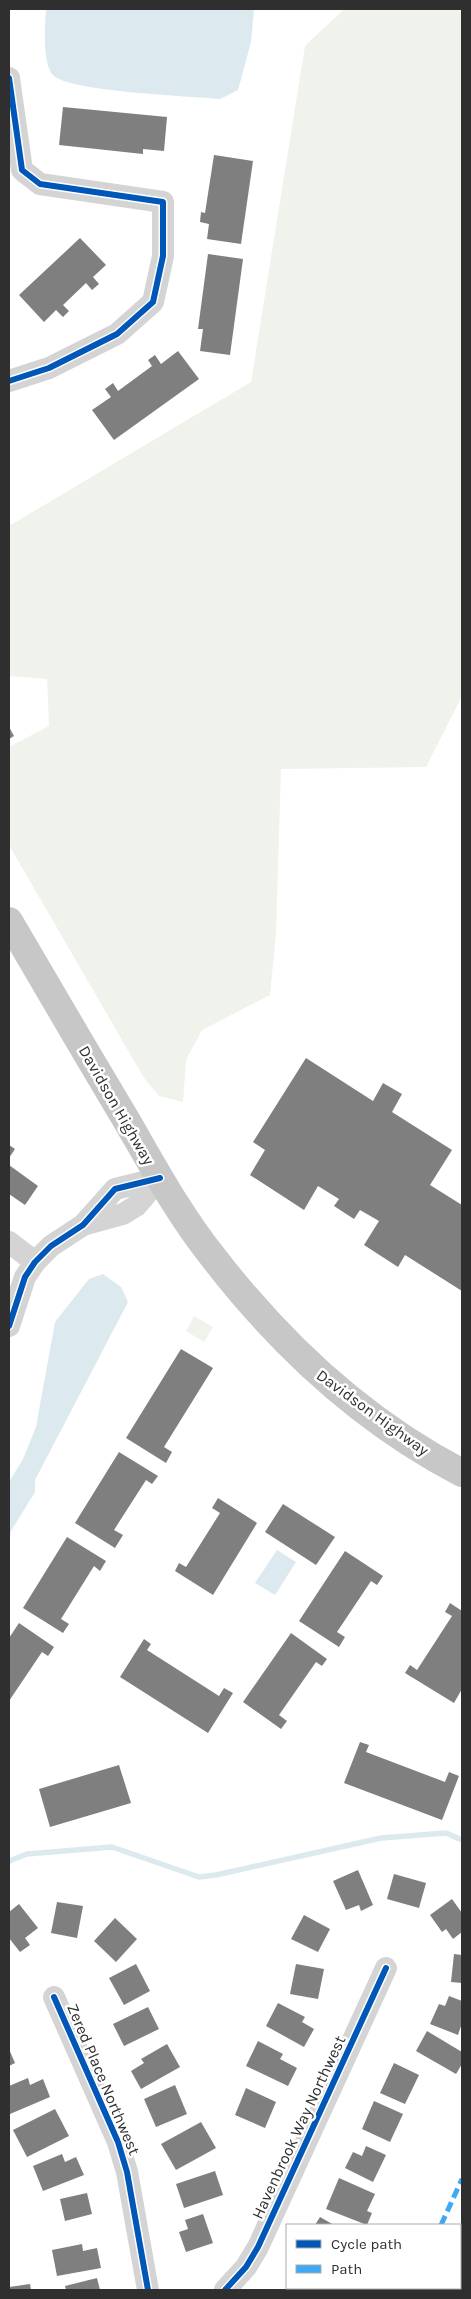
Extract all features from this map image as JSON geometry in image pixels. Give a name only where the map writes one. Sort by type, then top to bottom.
[{"type":"main road","name":"Davidson Highway","points":[[9,921],[160,1178],[211,1256],[260,1315],[316,1371],[383,1424],[462,1473]]},
{"type":"street","points":[[9,78],[22,170],[40,184],[163,202],[163,256],[153,302],[117,334],[49,368],[9,381]]},
{"type":"street","points":[[9,1326],[25,1278],[35,1262],[51,1246],[83,1225],[115,1190],[160,1178]]},
{"type":"street","points":[[9,1242],[35,1262]]},
{"type":"street","name":"Havenbrook Way Northwest","points":[[225,2290],[246,2267],[258,2247],[386,1968]]},
{"type":"street","name":"Zered Place Northwest","points":[[54,1997],[118,2142],[128,2172],[148,2290]]},
{"type":"shaded area","points":[[46,9],[254,9],[251,42],[238,90],[220,99],[159,95],[84,86],[54,76],[50,71],[46,54]]},
{"type":"shaded area","points":[[344,9],[462,9],[462,696],[426,767],[281,769],[276,933],[270,995],[202,1030],[186,1060],[183,1102],[159,1096],[144,1078],[9,845],[9,747],[49,726],[47,679],[9,676],[9,526],[251,382],[305,46]]},
{"type":"shaded area","points":[[103,1274],[121,1287],[128,1302],[35,1480],[35,1492],[11,1531],[9,1542],[9,1482],[23,1459],[36,1427],[55,1322],[89,1279]]},
{"type":"shaded area","points":[[194,1316],[213,1327],[204,1342],[186,1331]]},
{"type":"shaded area","points":[[277,1550],[296,1562],[275,1595],[255,1583]]},
{"type":"building","points":[[63,107],[167,117],[164,151],[143,149],[143,154],[59,145]]},
{"type":"building","points":[[214,155],[253,161],[241,244],[207,239],[209,224],[200,222],[201,212],[205,213]]},
{"type":"building","points":[[80,238],[106,265],[93,277],[99,284],[92,290],[86,283],[63,305],[69,311],[63,317],[56,310],[44,322],[19,295]]},
{"type":"building","points":[[208,254],[243,259],[230,355],[200,351],[203,329],[198,329]]},
{"type":"building","points":[[178,351],[199,379],[114,440],[92,410],[111,397],[105,389],[113,383],[118,391],[152,366],[148,360],[155,355],[161,364]]},
{"type":"building","points":[[9,727],[14,736],[9,739]]},
{"type":"building","points":[[306,1058],[373,1101],[383,1083],[402,1094],[392,1112],[452,1150],[430,1185],[462,1205],[462,1291],[405,1255],[398,1267],[364,1245],[379,1221],[360,1210],[354,1219],[334,1206],[339,1199],[318,1186],[304,1210],[250,1175],[265,1150],[253,1142]]},
{"type":"building","points":[[9,1145],[15,1149],[9,1158]]},
{"type":"building","points":[[9,1165],[38,1186],[25,1205],[9,1194]]},
{"type":"building","points":[[181,1349],[213,1368],[164,1447],[172,1452],[166,1463],[126,1438]]},
{"type":"building","points":[[119,1452],[158,1476],[152,1484],[146,1480],[114,1530],[123,1535],[115,1548],[75,1523]]},
{"type":"building","points":[[218,1498],[257,1523],[213,1595],[175,1571],[179,1563],[186,1567],[220,1513],[212,1508]]},
{"type":"building","points":[[283,1504],[335,1537],[316,1565],[265,1532]]},
{"type":"building","points":[[67,1537],[106,1561],[100,1571],[94,1566],[61,1619],[69,1624],[63,1633],[23,1608]]},
{"type":"building","points":[[345,1551],[383,1576],[377,1585],[371,1581],[337,1632],[345,1637],[339,1647],[299,1621]]},
{"type":"building","points":[[450,1603],[462,1611],[462,1689],[454,1703],[405,1673],[410,1665],[417,1670],[452,1616],[445,1612]]},
{"type":"building","points":[[19,1623],[54,1647],[48,1656],[42,1652],[9,1701],[9,1638]]},
{"type":"building","points":[[291,1633],[327,1659],[322,1666],[316,1662],[279,1715],[287,1721],[281,1729],[243,1702]]},
{"type":"building","points":[[144,1639],[151,1644],[147,1650],[219,1696],[224,1688],[233,1693],[208,1733],[120,1677]]},
{"type":"building","points":[[360,1742],[369,1745],[366,1752],[445,1782],[449,1772],[459,1776],[442,1820],[344,1783]]},
{"type":"building","points":[[119,1765],[131,1803],[50,1827],[39,1789]]},
{"type":"building","points":[[358,1870],[373,1905],[361,1911],[359,1905],[346,1910],[333,1881]]},
{"type":"building","points":[[394,1874],[426,1883],[419,1908],[387,1899]]},
{"type":"building","points":[[452,1899],[462,1913],[462,1932],[453,1939],[446,1929],[442,1932],[430,1915]]},
{"type":"building","points":[[57,1902],[83,1906],[77,1938],[51,1933]]},
{"type":"building","points":[[19,1904],[38,1928],[25,1938],[30,1945],[20,1952],[9,1938],[9,1912]]},
{"type":"building","points":[[304,1915],[330,1929],[318,1952],[291,1939]]},
{"type":"building","points":[[115,1918],[137,1939],[116,1962],[94,1941]]},
{"type":"building","points":[[454,1954],[462,1955],[462,1983],[451,1982]]},
{"type":"building","points":[[136,1964],[150,1991],[124,2005],[109,1978]]},
{"type":"building","points":[[296,1964],[324,1969],[318,1999],[290,1994]]},
{"type":"building","points":[[449,1996],[462,2001],[462,2023],[458,2035],[430,2024],[439,2004],[445,2006]]},
{"type":"building","points":[[278,2003],[305,2017],[302,2022],[314,2029],[304,2047],[266,2026]]},
{"type":"building","points":[[148,2007],[159,2029],[124,2046],[113,2024]]},
{"type":"building","points":[[427,2031],[462,2052],[462,2064],[456,2074],[416,2051]]},
{"type":"building","points":[[258,2041],[283,2054],[280,2059],[297,2068],[288,2086],[246,2066]]},
{"type":"building","points":[[167,2044],[180,2067],[141,2089],[131,2071],[144,2063],[141,2059]]},
{"type":"building","points":[[9,2049],[15,2063],[9,2066]]},
{"type":"building","points":[[394,2063],[419,2075],[405,2104],[380,2093]]},
{"type":"building","points":[[28,2078],[30,2085],[43,2079],[50,2097],[10,2114],[9,2086]]},
{"type":"building","points":[[175,2085],[187,2114],[156,2127],[144,2099]]},
{"type":"building","points":[[246,2088],[276,2102],[265,2128],[235,2115]]},
{"type":"building","points":[[374,2101],[403,2114],[390,2142],[362,2129]]},
{"type":"building","points":[[55,2109],[69,2136],[27,2157],[13,2130]]},
{"type":"building","points":[[201,2122],[216,2148],[176,2170],[161,2144]]},
{"type":"building","points":[[366,2146],[386,2155],[373,2182],[345,2168],[353,2152],[362,2156]]},
{"type":"building","points":[[62,2154],[65,2162],[76,2157],[84,2175],[43,2191],[33,2166]]},
{"type":"building","points":[[215,2171],[223,2195],[184,2208],[176,2184]]},
{"type":"building","points":[[339,2178],[375,2194],[367,2211],[372,2213],[367,2224],[326,2209]]},
{"type":"building","points":[[87,2193],[92,2214],[65,2221],[60,2199]]},
{"type":"building","points":[[203,2214],[213,2243],[186,2252],[179,2232],[188,2229],[185,2220]]},
{"type":"building","points":[[320,2217],[332,2224],[316,2224]]},
{"type":"building","points":[[82,2244],[83,2251],[97,2248],[101,2268],[57,2276],[52,2250]]},
{"type":"building","points":[[97,2278],[100,2290],[66,2290],[65,2286]]},
{"type":"building","points":[[30,2284],[31,2290],[9,2290],[9,2287]]},
{"type":"building","points":[[292,2289],[346,2289],[345,2290]]},
{"type":"waterway","points":[[9,1861],[27,1854],[112,1847],[199,1877],[216,1875],[381,1838],[446,1833],[462,1840]]},
{"type":"marked path","points":[[441,2224],[462,2179]]},
{"type":"cycle path","points":[[9,78],[22,170],[40,184],[163,202],[163,256],[153,302],[117,334],[49,368],[9,381]]},
{"type":"cycle path","points":[[9,1326],[25,1277],[35,1262],[51,1246],[83,1225],[115,1189],[160,1178]]},
{"type":"cycle path","points":[[225,2290],[246,2267],[258,2247],[386,1968]]},
{"type":"cycle path","points":[[54,1997],[118,2142],[127,2172],[148,2290]]}]
